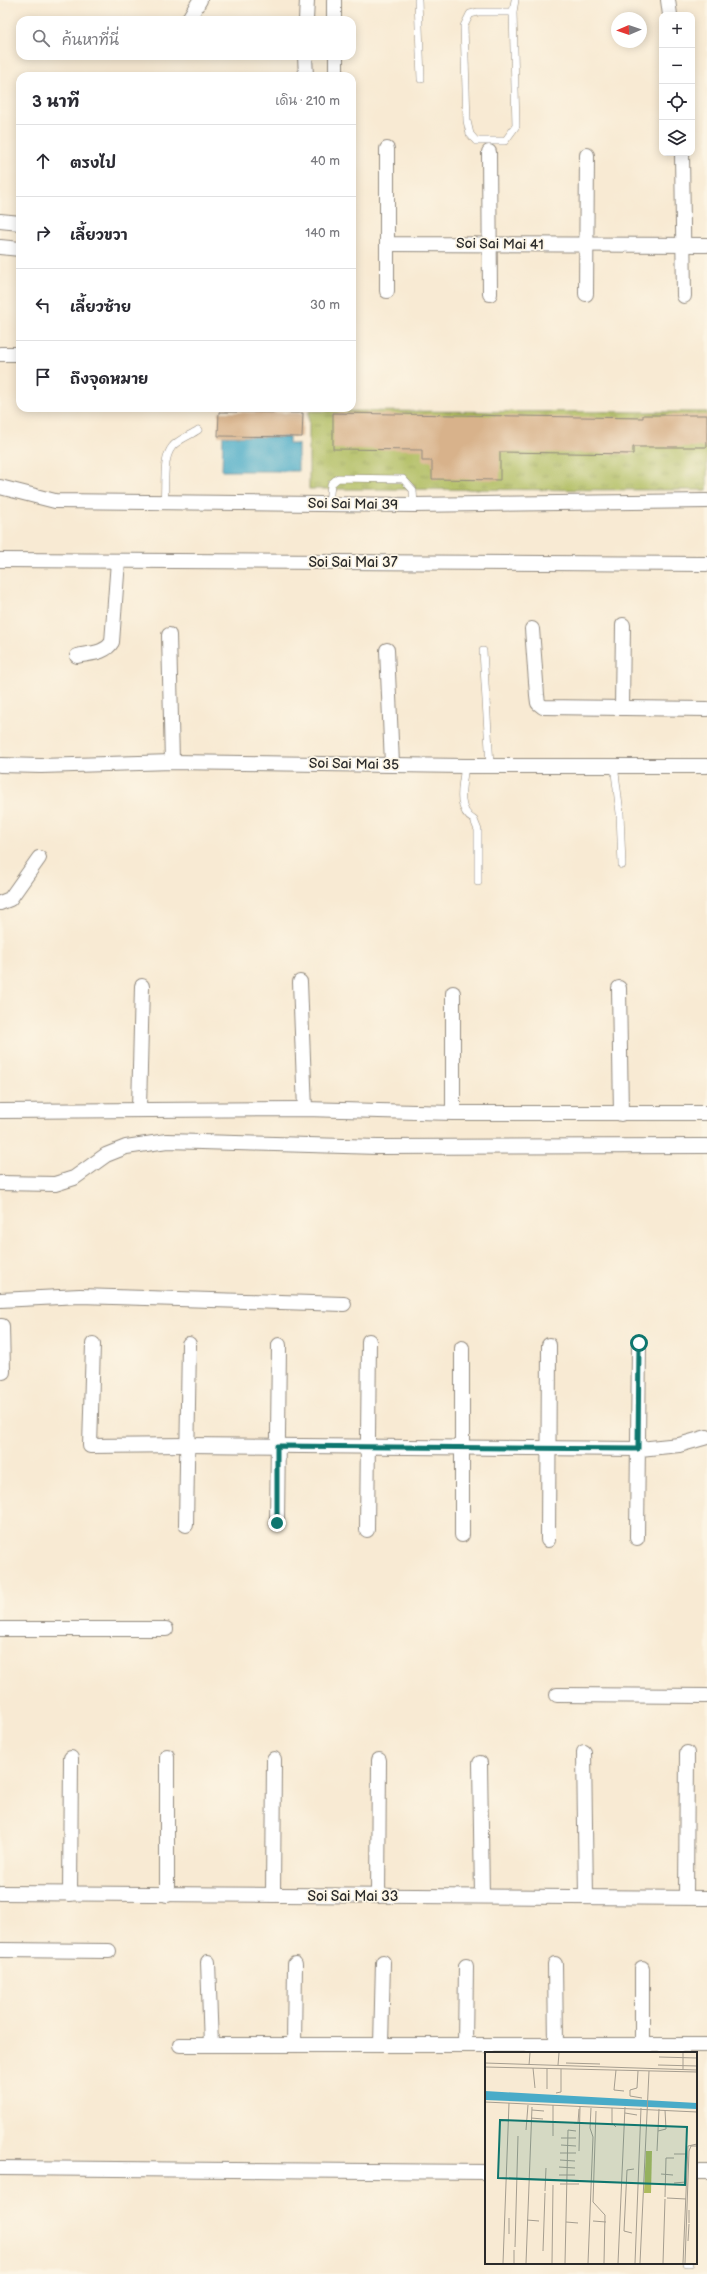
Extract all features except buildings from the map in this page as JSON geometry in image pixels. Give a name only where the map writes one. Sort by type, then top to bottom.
[{"type":"street","points":[[190,16],[200,0]]},
{"type":"street","points":[[306,16],[307,0]]},
{"type":"street","points":[[334,0],[334,16]]},
{"type":"street","points":[[668,0],[670,12]]},
{"type":"street","points":[[305,60],[306,72]]},
{"type":"street","points":[[336,60],[336,72]]},
{"type":"street","points":[[387,150],[387,291]]},
{"type":"street","points":[[489,152],[490,294]]},
{"type":"street","points":[[586,294],[587,155]]},
{"type":"street","points":[[682,156],[684,296]]},
{"type":"street","points":[[0,221],[16,223]]},
{"type":"street","name":"Soi Sai Mai 41","points":[[388,244],[586,246],[707,244]]},
{"type":"street","points":[[0,247],[16,249]]},
{"type":"street","points":[[0,354],[16,354]]},
{"type":"street","name":"Soi Sai Mai 39","points":[[0,487],[55,501],[414,505],[707,501]]},
{"type":"street","name":"Soi Sai Mai 37","points":[[0,560],[707,564]]},
{"type":"street","points":[[77,656],[101,651],[108,648],[112,642],[118,561]]},
{"type":"street","points":[[622,708],[623,625]]},
{"type":"street","points":[[532,629],[538,703],[543,707],[707,709]]},
{"type":"street","points":[[169,635],[172,762]]},
{"type":"street","points":[[387,650],[392,764]]},
{"type":"street","name":"Soi Sai Mai 35","points":[[0,765],[40,766],[172,762],[465,766],[707,766]]},
{"type":"street","points":[[0,903],[10,898],[39,858]]},
{"type":"street","points":[[300,982],[305,1109]]},
{"type":"street","points":[[139,1109],[142,986]]},
{"type":"street","points":[[619,988],[621,1114]]},
{"type":"street","points":[[453,993],[453,1113]]},
{"type":"street","points":[[0,1112],[139,1109],[305,1109],[453,1113],[707,1113]]},
{"type":"street","points":[[0,1183],[55,1184],[74,1178],[106,1155],[126,1147],[167,1141],[378,1147],[707,1146]]},
{"type":"street","points":[[0,1300],[80,1296],[344,1304]]},
{"type":"street","points":[[0,1326],[2,1326],[3,1372]]},
{"type":"street","points":[[367,1530],[369,1341]]},
{"type":"street","points":[[637,1538],[639,1343]]},
{"type":"street","points":[[93,1344],[90,1446],[187,1445],[638,1449],[679,1445],[707,1437]]},
{"type":"street","points":[[186,1525],[189,1344]]},
{"type":"street","points":[[277,1523],[279,1345]]},
{"type":"street","points":[[548,1540],[549,1345]]},
{"type":"street","points":[[462,1348],[462,1535]]},
{"type":"street","points":[[0,1630],[166,1629]]},
{"type":"street","points":[[557,1695],[707,1696]]},
{"type":"street","points":[[584,1752],[586,1897]]},
{"type":"street","points":[[686,1897],[687,1753]]},
{"type":"street","points":[[167,1756],[167,1895]]},
{"type":"street","points":[[70,1894],[71,1758]]},
{"type":"street","points":[[273,1895],[274,1759]]},
{"type":"street","points":[[378,1896],[379,1760]]},
{"type":"street","points":[[480,1763],[482,1896]]},
{"type":"street","name":"Soi Sai Mai 33","points":[[0,1893],[707,1898]]},
{"type":"street","points":[[0,1950],[109,1951]]},
{"type":"street","points":[[208,1962],[210,2045]]},
{"type":"street","points":[[381,2045],[383,1962]]},
{"type":"street","points":[[294,2045],[295,1964]]},
{"type":"street","points":[[555,1964],[556,2044]]},
{"type":"street","points":[[466,1966],[466,2045]]},
{"type":"street","points":[[642,1968],[642,2045]]},
{"type":"street","points":[[180,2045],[707,2045]]},
{"type":"street","points":[[0,2168],[485,2172]]},
{"type":"lane","points":[[418,0],[421,79]]},
{"type":"lane","points":[[513,12],[478,12],[470,14],[464,26],[467,120],[470,134],[476,141],[505,141],[516,126],[513,12],[515,0]]},
{"type":"lane","points":[[164,503],[166,487],[165,460],[172,447],[198,430]]},
{"type":"lane","points":[[329,503],[332,484],[338,478],[403,479],[413,490],[414,505]]},
{"type":"lane","points":[[483,651],[490,765]]},
{"type":"lane","points":[[614,765],[620,813],[622,865]]},
{"type":"lane","points":[[465,766],[462,801],[464,810],[469,817],[474,820],[478,830],[478,882]]},
{"type":"green space","points":[[309,412],[707,412],[707,490],[309,489]]},
{"type":"water","points":[[223,436],[289,437],[289,444],[298,444],[298,471],[222,471]]},
{"type":"route","points":[[277,1523],[277,1446],[638,1449],[639,1343]]}]
